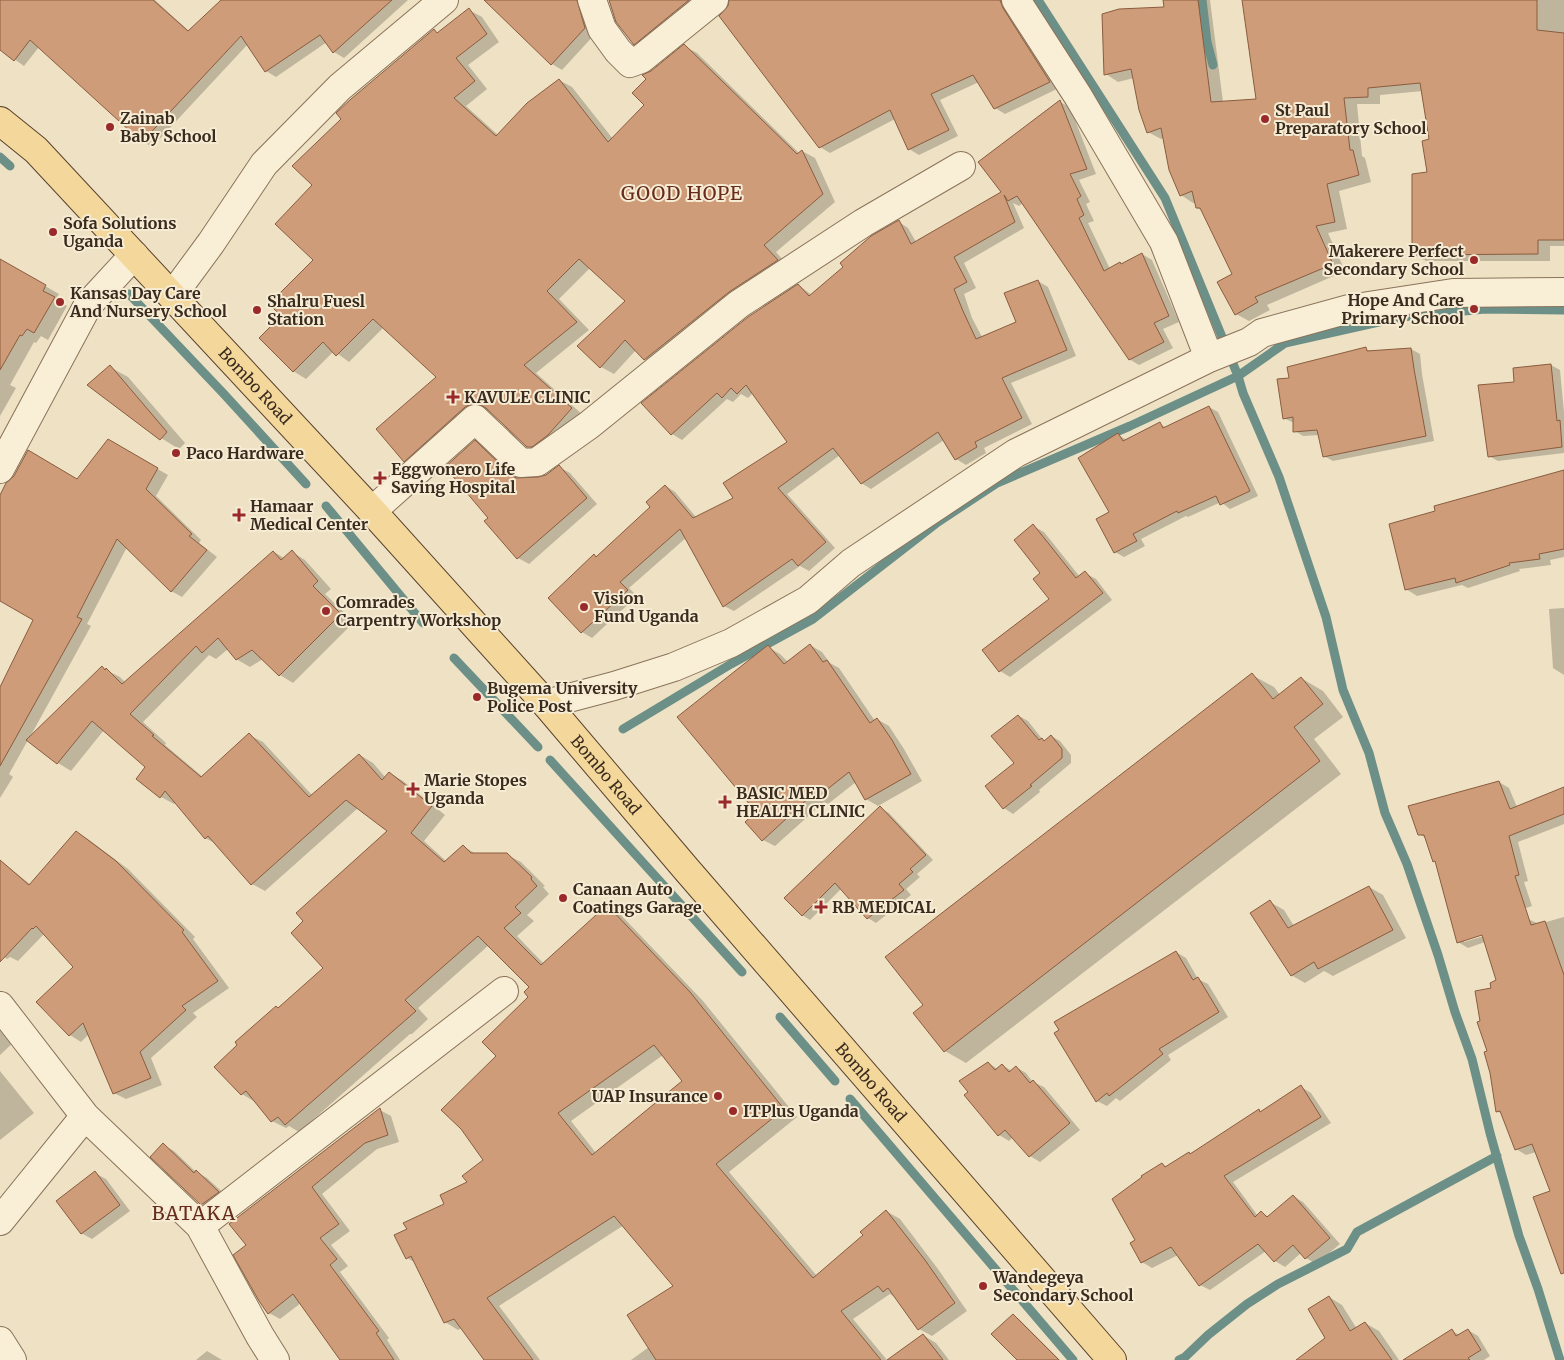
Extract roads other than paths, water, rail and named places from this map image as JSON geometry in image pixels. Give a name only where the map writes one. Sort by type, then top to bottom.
[{"type":"main road","name":"Bombo Road","points":[[0,120],[36,150],[372,511],[546,704],[687,870],[1112,1360]]},
{"type":"street","points":[[172,296],[212,243],[264,164],[340,87],[444,0]]},
{"type":"street","points":[[592,0],[602,29],[618,51],[630,63],[641,59],[714,0]]},
{"type":"street","points":[[1016,0],[1078,96],[1164,242],[1187,304],[1215,355]]},
{"type":"street","points":[[372,511],[475,419],[521,463],[536,462],[589,425],[739,304],[863,223],[961,166]]},
{"type":"street","points":[[0,469],[88,305],[134,255]]},
{"type":"street","points":[[546,704],[614,686],[674,667],[731,643],[808,600],[851,563],[1016,453],[1215,355],[1249,342],[1262,333],[1349,309],[1453,293],[1564,292]]},
{"type":"street","points":[[200,1226],[504,991]]},
{"type":"street","points":[[0,1006],[84,1116],[200,1226],[275,1360]]},
{"type":"street","points":[[0,1220],[84,1116]]},
{"type":"street","points":[[0,1341],[12,1360]]},
{"type":"waterway","points":[[1038,0],[1165,198],[1238,376],[1243,393],[1279,477],[1326,617],[1343,690],[1369,753],[1385,813],[1407,864],[1472,1059],[1490,1133],[1519,1236],[1560,1360]]},
{"type":"waterway","points":[[1202,0],[1207,42],[1213,65]]},
{"type":"waterway","points":[[0,157],[10,166]]},
{"type":"waterway","points":[[129,294],[306,484]]},
{"type":"waterway","points":[[623,729],[731,664],[813,619],[938,522],[997,483],[1130,426],[1238,376],[1285,343],[1401,317],[1485,309],[1564,310]]},
{"type":"waterway","points":[[326,506],[423,623]]},
{"type":"waterway","points":[[454,658],[538,747]]},
{"type":"waterway","points":[[550,760],[742,972]]},
{"type":"waterway","points":[[780,1017],[835,1081]]},
{"type":"waterway","points":[[850,1099],[1073,1360]]},
{"type":"waterway","points":[[1179,1360],[1247,1304],[1278,1284],[1347,1249],[1357,1232],[1497,1156]]},
{"type":"place","name":"St Paul Preparatory School","points":[[1265,119]]},
{"type":"place","name":"Zainab Baby School","points":[[110,127]]},
{"type":"place","name":"Sofa Solutions Uganda","points":[[53,232]]},
{"type":"place","name":"Makerere Perfect Secondary School","points":[[1474,260]]},
{"type":"place","name":"Kansas Day Care And Nursery School","points":[[60,302]]},
{"type":"place","name":"Hope And Care Primary School","points":[[1474,309]]},
{"type":"place","name":"Shalru Fuesl Station","points":[[257,310]]},
{"type":"place","name":"KAVULE CLINIC","points":[[453,397]]},
{"type":"place","name":"Paco Hardware","points":[[176,453]]},
{"type":"place","name":"Eggwonero Life Saving Hospital","points":[[380,478]]},
{"type":"place","name":"Hamaar Medical Center","points":[[239,515]]},
{"type":"place","name":"Vision Fund Uganda","points":[[584,607]]},
{"type":"place","name":"Comrades Carpentry Workshop","points":[[326,611]]},
{"type":"place","name":"Bugema University Police Post","points":[[477,697]]},
{"type":"place","name":"Marie Stopes Uganda","points":[[413,789]]},
{"type":"place","name":"BASIC MED HEALTH CLINIC","points":[[725,802]]},
{"type":"place","name":"Canaan Auto Coatings Garage","points":[[563,898]]},
{"type":"place","name":"RB MEDICAL","points":[[821,907]]},
{"type":"place","name":"UAP Insurance","points":[[718,1096]]},
{"type":"place","name":"ITPlus Uganda","points":[[733,1111]]},
{"type":"place","name":"Wandegeya Secondary School","points":[[983,1286]]},
{"type":"district","name":"GOOD HOPE","points":[[682,193]]},
{"type":"district","name":"BATAKA","points":[[194,1213]]}]
